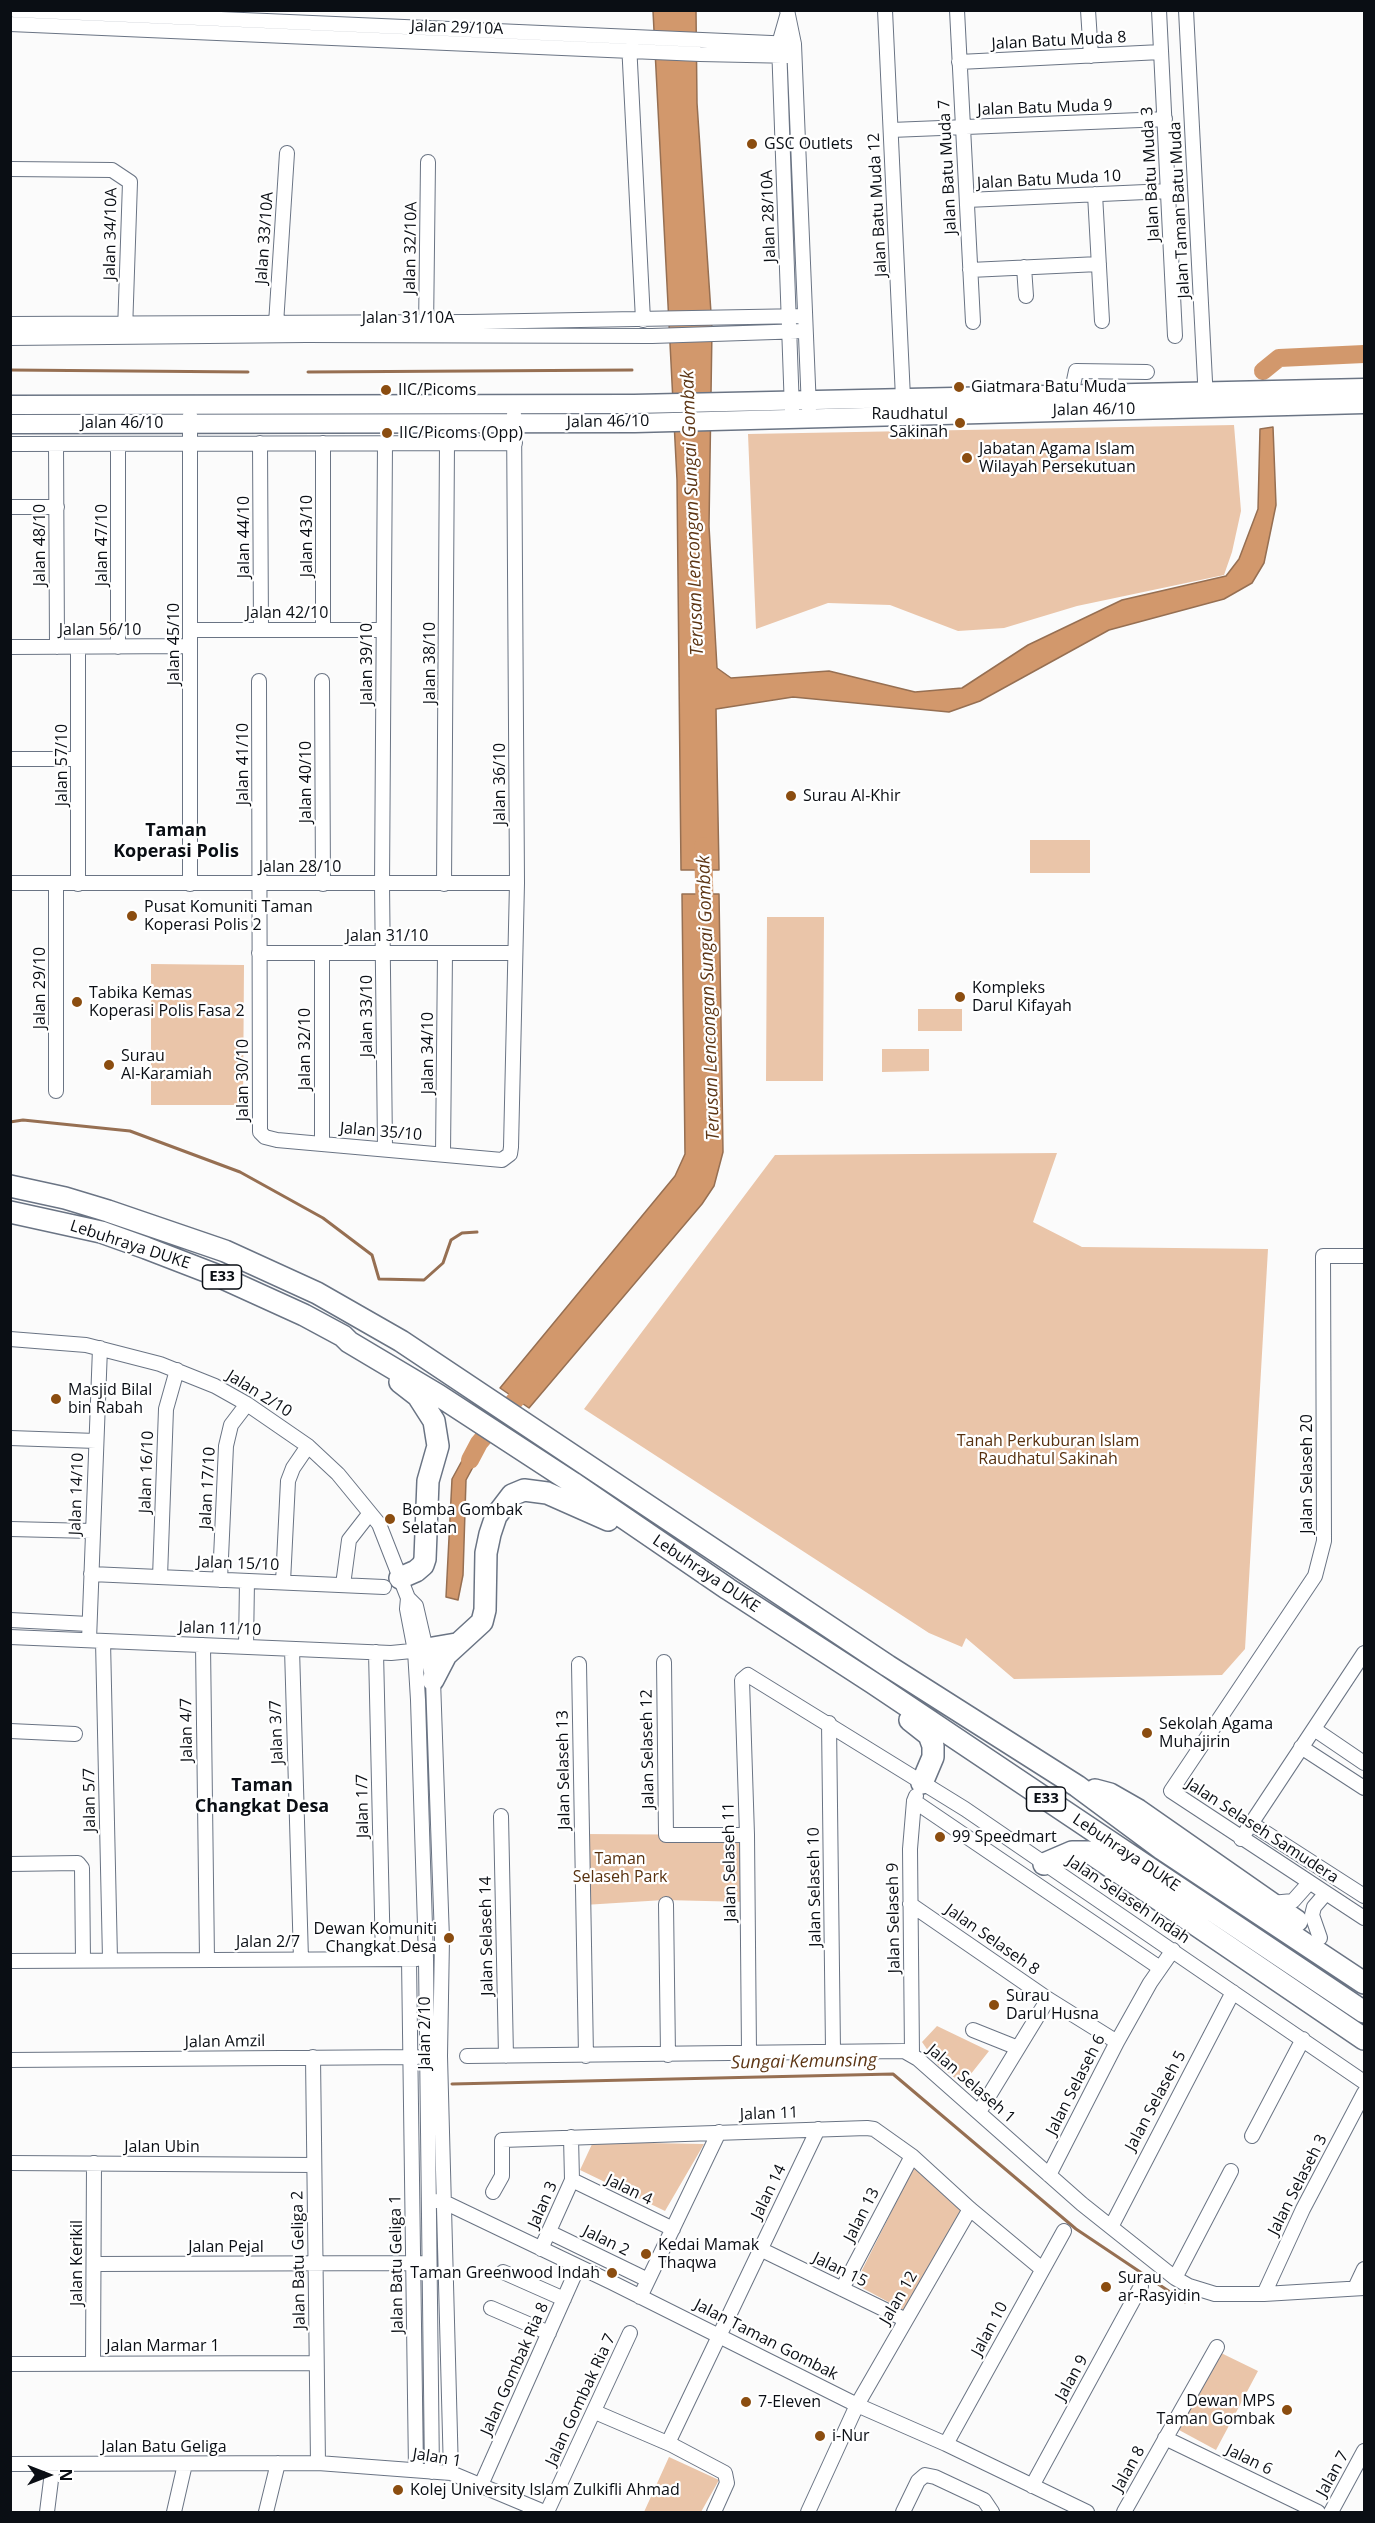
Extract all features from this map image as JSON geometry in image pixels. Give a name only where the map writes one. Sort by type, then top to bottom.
[{"type":"highway","name":"Lebuhraya DUKE","points":[[10,1186],[108,1210],[225,1251],[317,1293],[401,1341],[888,1666],[1077,1786],[1162,1849],[1365,1983]]},
{"type":"highway","name":"Lebuhraya DUKE","points":[[10,1212],[101,1232],[146,1248],[216,1275],[304,1315],[343,1336],[349,1342],[514,1444],[1365,2012]]},
{"type":"highway","points":[[349,1342],[418,1396],[434,1421],[438,1446],[428,1481],[425,1510],[427,1553],[423,1565],[392,1582]]},
{"type":"highway","points":[[425,1681],[456,1644],[477,1629],[482,1622],[485,1610],[486,1553],[493,1525],[504,1503],[518,1492],[524,1490],[547,1492],[661,1544]]},
{"type":"highway","points":[[421,1650],[456,1644]]},
{"type":"highway","points":[[846,1666],[928,1736],[933,1746],[933,1757],[918,1792]]},
{"type":"highway","points":[[1077,1786],[1110,1794],[1138,1810],[1320,1938],[1365,1966]]},
{"type":"highway","points":[[1044,1864],[1072,1852],[1089,1852],[1365,2038]]},
{"type":"main road","points":[[1206,400],[1365,388]]},
{"type":"main road","name":"Jalan 46/10","points":[[800,408],[903,398],[1071,395],[1206,400]]},
{"type":"main road","points":[[1206,400],[1365,404]]},
{"type":"main road","name":"Jalan 46/10","points":[[10,424],[658,422],[712,411],[1206,400]]},
{"type":"main road","name":"Jalan 46/10","points":[[10,405],[658,403],[712,411]]},
{"type":"street","name":"Jalan 29/10A","points":[[14,10],[631,45]]},
{"type":"street","name":"Jalan Batu Muda 12","points":[[885,10],[903,398]]},
{"type":"street","name":"Jalan Batu Muda 7","points":[[957,10],[973,322]]},
{"type":"street","points":[[1088,10],[1091,56]]},
{"type":"street","name":"Jalan Batu Muda 3","points":[[1159,10],[1175,336]]},
{"type":"street","name":"Jalan Taman Batu Muda","points":[[1186,10],[1206,400]]},
{"type":"street","name":"Jalan 28/10A","points":[[787,12],[779,50],[790,332],[800,408]]},
{"type":"street","name":"Jalan 28/10A","points":[[787,12],[794,50],[806,331],[800,408]]},
{"type":"street","name":"Jalan 29/10A","points":[[10,24],[794,50]]},
{"type":"street","points":[[631,45],[647,320]]},
{"type":"street","name":"Jalan Batu Muda 8","points":[[960,62],[1161,52]]},
{"type":"street","name":"Jalan Batu Muda 9","points":[[891,130],[963,128],[1164,115],[1191,109]]},
{"type":"street","name":"Jalan 33/10A","points":[[276,324],[287,153]]},
{"type":"street","name":"Jalan 32/10A","points":[[426,329],[428,162]]},
{"type":"street","name":"Jalan 34/10A","points":[[10,169],[112,170],[130,182],[125,331]]},
{"type":"street","name":"Jalan Batu Muda 10","points":[[967,200],[1168,191]]},
{"type":"street","points":[[1095,194],[1102,321]]},
{"type":"street","points":[[970,270],[1099,264]]},
{"type":"street","points":[[1024,267],[1026,296]]},
{"type":"street","name":"Jalan 31/10A","points":[[10,324],[125,331],[426,329],[805,316]]},
{"type":"street","name":"Jalan 31/10A","points":[[10,338],[276,324],[652,336],[806,331]]},
{"type":"street","points":[[1071,395],[1076,371],[1147,372]]},
{"type":"street","name":"Jalan 36/10","points":[[502,1160],[510,1154],[511,1147],[517,883],[514,404]]},
{"type":"street","name":"Jalan 45/10","points":[[190,884],[191,405]]},
{"type":"street","name":"Jalan 44/10","points":[[260,443],[261,630]]},
{"type":"street","name":"Jalan 43/10","points":[[323,443],[323,630]]},
{"type":"street","name":"Jalan 39/10","points":[[382,884],[385,443]]},
{"type":"street","name":"Jalan 38/10","points":[[444,884],[447,443]]},
{"type":"street","name":"Jalan 46/10","points":[[10,444],[515,443]]},
{"type":"street","name":"Jalan 48/10","points":[[56,444],[57,646]]},
{"type":"street","name":"Jalan 47/10","points":[[118,444],[118,646]]},
{"type":"street","points":[[10,507],[57,507]]},
{"type":"street","name":"Jalan 42/10","points":[[190,630],[383,630]]},
{"type":"street","name":"Jalan 56/10","points":[[10,646],[190,646]]},
{"type":"street","name":"Jalan 57/10","points":[[78,646],[78,884]]},
{"type":"street","name":"Jalan 41/10","points":[[259,681],[259,884]]},
{"type":"street","name":"Jalan 40/10","points":[[322,681],[324,884]]},
{"type":"street","points":[[10,759],[78,759]]},
{"type":"street","name":"Jalan 28/10","points":[[10,883],[517,883]]},
{"type":"street","name":"Jalan 29/10","points":[[56,884],[56,1091]]},
{"type":"street","name":"Jalan 30/10","points":[[259,884],[260,1132]]},
{"type":"street","name":"Jalan 33/10","points":[[382,884],[385,1148]]},
{"type":"street","name":"Jalan 31/10","points":[[259,953],[515,953]]},
{"type":"street","name":"Jalan 32/10","points":[[322,953],[322,1144]]},
{"type":"street","name":"Jalan 34/10","points":[[443,1154],[445,953]]},
{"type":"street","name":"Jalan 35/10","points":[[260,1132],[265,1137],[277,1140],[502,1160]]},
{"type":"street","name":"Jalan Selaseh 20","points":[[1171,1791],[1315,1576],[1324,1541],[1323,1256],[1365,1256]]},
{"type":"street","name":"Jalan 2/10","points":[[10,1339],[100,1348],[177,1370],[215,1386],[247,1404],[308,1446],[338,1474],[379,1524],[392,1582],[416,1606],[425,1681],[442,1939],[434,2056],[429,2201],[432,2472]]},
{"type":"street","name":"Jalan 14/10","points":[[96,1641],[89,1623],[100,1348]]},
{"type":"street","name":"Jalan 16/10","points":[[160,1577],[166,1409],[177,1370]]},
{"type":"street","name":"Jalan 17/10","points":[[220,1580],[226,1446],[231,1425],[247,1404]]},
{"type":"street","points":[[10,1438],[96,1441]]},
{"type":"street","points":[[283,1582],[288,1481],[293,1468],[308,1446]]},
{"type":"street","points":[[343,1585],[349,1540],[370,1513]]},
{"type":"street","points":[[10,1529],[92,1531]]},
{"type":"street","name":"Jalan 15/10","points":[[91,1574],[343,1585],[392,1582]]},
{"type":"street","points":[[246,1647],[247,1581]]},
{"type":"street","name":"Jalan 2/10","points":[[408,1598],[410,1626],[421,1650]]},
{"type":"street","points":[[10,1620],[89,1623]]},
{"type":"street","points":[[410,1626],[402,1641],[391,1653],[425,1681]]},
{"type":"street","name":"Jalan 11/10","points":[[10,1637],[391,1653],[421,1650]]},
{"type":"street","name":"Jalan 5/7","points":[[96,1641],[108,1959]]},
{"type":"street","name":"Jalan 4/7","points":[[203,1645],[207,1959]]},
{"type":"street","name":"Jalan 3/7","points":[[292,1649],[301,1959]]},
{"type":"street","name":"Jalan 1/7","points":[[376,1652],[383,1959]]},
{"type":"street","points":[[1241,1839],[1365,1653]]},
{"type":"street","name":"Jalan Selaseh 12","points":[[664,1662],[666,1835],[747,1834]]},
{"type":"street","name":"Jalan Selaseh 13","points":[[579,1664],[586,2056]]},
{"type":"street","name":"Jalan Selaseh Indah","points":[[748,1675],[829,1723],[918,1792],[1160,1968]]},
{"type":"street","name":"Jalan Selaseh 11","points":[[748,1675],[742,1680],[747,1834],[749,2052]]},
{"type":"street","name":"Jalan 2/10","points":[[425,1681],[426,1959],[444,2202],[451,2473]]},
{"type":"street","name":"Jalan Selaseh 10","points":[[829,1723],[833,2050]]},
{"type":"street","points":[[1314,1729],[1365,1763]]},
{"type":"street","points":[[10,1731],[75,1734]]},
{"type":"street","points":[[1301,1747],[1365,1788]]},
{"type":"street","name":"Jalan Selaseh Samudera","points":[[1171,1791],[1308,1883],[1365,1918]]},
{"type":"street","name":"Jalan Selaseh Indah","points":[[918,1792],[965,1809],[1365,2082]]},
{"type":"street","name":"Jalan Selaseh 9","points":[[912,2054],[910,1849],[918,1792]]},
{"type":"street","name":"Jalan Selaseh 14","points":[[501,1816],[506,2056]]},
{"type":"street","points":[[1252,1824],[1365,1896]]},
{"type":"street","points":[[10,1864],[78,1863],[83,1872],[83,1959]]},
{"type":"street","points":[[1271,1903],[1293,1901],[1308,1883]]},
{"type":"street","points":[[1320,1938],[1312,1915],[1314,1907],[1326,1893]]},
{"type":"street","points":[[666,1904],[668,2055]]},
{"type":"street","name":"Jalan Selaseh 8","points":[[910,1904],[1048,1999],[1117,2042]]},
{"type":"street","name":"Jalan Selaseh 6","points":[[1049,2175],[1117,2042],[1173,1950]]},
{"type":"street","name":"Jalan Batu Geliga 1","points":[[409,1959],[416,2470]]},
{"type":"street","name":"Jalan 2/7","points":[[10,1960],[426,1959]]},
{"type":"street","name":"Jalan Selaseh 5","points":[[1111,2227],[1233,1992]]},
{"type":"street","points":[[979,2112],[1048,1999]]},
{"type":"street","points":[[974,2030],[1018,2048]]},
{"type":"street","points":[[1252,2136],[1303,2039]]},
{"type":"street","name":"Jalan Selaseh 1","points":[[467,2056],[668,2055],[833,2050],[895,2050],[912,2054],[1049,2175],[1175,2278],[1203,2292],[1215,2294],[1264,2294],[1360,2288]]},
{"type":"street","name":"Jalan Amzil","points":[[10,2060],[434,2056]]},
{"type":"street","name":"Jalan Batu Geliga 2","points":[[313,2057],[318,2463]]},
{"type":"street","name":"Jalan Selaseh 3","points":[[1264,2294],[1303,2209],[1365,2092]]},
{"type":"street","name":"Jalan 11","points":[[493,2192],[502,2176],[502,2140],[860,2127],[874,2129],[912,2156],[970,2209],[1042,2269]]},
{"type":"street","name":"Jalan 14","points":[[668,2443],[818,2129]]},
{"type":"street","points":[[640,2296],[719,2132]]},
{"type":"street","name":"Jalan 3","points":[[541,2249],[572,2180],[572,2137]]},
{"type":"street","name":"Jalan 13","points":[[843,2289],[912,2156]]},
{"type":"street","name":"Jalan Ubin","points":[[10,2163],[314,2164]]},
{"type":"street","name":"Jalan Kerikil","points":[[93,2363],[94,2163]]},
{"type":"street","points":[[1175,2278],[1230,2171]]},
{"type":"street","name":"Jalan 4","points":[[572,2180],[673,2229]]},
{"type":"street","name":"Jalan Taman Gombak","points":[[429,2201],[444,2202],[719,2334],[857,2405],[946,2444],[1087,2512]]},
{"type":"street","name":"Jalan 12","points":[[808,2512],[857,2405],[970,2209]]},
{"type":"street","name":"Jalan 10","points":[[946,2444],[1064,2231]]},
{"type":"street","name":"Jalan 2","points":[[549,2232],[648,2280]]},
{"type":"street","name":"Jalan 15","points":[[760,2249],[906,2320]]},
{"type":"street","name":"Jalan Pejal","points":[[94,2264],[431,2264]]},
{"type":"street","name":"Jalan Gombak Ria 8","points":[[481,2485],[578,2267]]},
{"type":"street","points":[[1360,2288],[1365,2269]]},
{"type":"street","points":[[503,2272],[564,2299]]},
{"type":"street","name":"Jalan 9","points":[[1032,2486],[1141,2286]]},
{"type":"street","points":[[492,2308],[549,2333]]},
{"type":"street","name":"Jalan Gombak Ria 7","points":[[545,2512],[595,2412],[630,2333]]},
{"type":"street","name":"Jalan 8","points":[[1124,2512],[1216,2348]]},
{"type":"street","name":"Jalan Marmar 1","points":[[10,2364],[316,2362]]},
{"type":"street","points":[[595,2412],[668,2443],[725,2472],[727,2483],[714,2512]]},
{"type":"street","name":"Jalan 6","points":[[1165,2438],[1318,2512]]},
{"type":"street","name":"Jalan 7","points":[[1331,2512],[1365,2451]]},
{"type":"street","points":[[266,2512],[278,2463]]},
{"type":"street","name":"Jalan 1","points":[[318,2463],[451,2473],[545,2512]]},
{"type":"street","name":"Jalan Batu Geliga","points":[[10,2464],[318,2463]]},
{"type":"street","points":[[47,2512],[53,2464]]},
{"type":"street","points":[[174,2512],[185,2464]]},
{"type":"street","points":[[903,2512],[918,2481],[925,2475],[935,2477],[984,2500],[991,2510]]},
{"type":"green space","points":[[1234,425],[1241,511],[1232,552],[1224,575],[1077,606],[1004,628],[958,631],[890,605],[828,603],[756,629],[748,434]]},
{"type":"green space","points":[[1030,840],[1090,840],[1090,873],[1030,873]]},
{"type":"green space","points":[[767,917],[824,917],[823,1081],[766,1081]]},
{"type":"green space","points":[[151,964],[244,965],[243,1105],[151,1105]]},
{"type":"green space","points":[[918,1009],[962,1009],[962,1031],[918,1031]]},
{"type":"green space","points":[[882,1049],[929,1049],[929,1071],[882,1072]]},
{"type":"green space","name":"Tanah Perkuburan Islam Raudhatul Sakinah","points":[[1057,1153],[1033,1222],[1082,1247],[1268,1249],[1245,1649],[1222,1675],[1014,1679],[966,1638],[962,1647],[929,1633],[584,1409],[775,1155]]},
{"type":"green space","name":"Taman Selaseh Park","points":[[582,1834],[747,1835],[747,1902],[664,1900],[584,1905]]},
{"type":"green space","points":[[937,2026],[989,2051],[963,2084],[938,2065],[922,2042]]},
{"type":"green space","points":[[593,2142],[704,2144],[665,2211],[580,2170]]},
{"type":"green space","points":[[915,2165],[962,2209],[907,2312],[855,2284]]},
{"type":"green space","points":[[1219,2352],[1258,2371],[1216,2450],[1179,2430]]},
{"type":"green space","points":[[669,2457],[719,2480],[701,2512],[644,2512]]},
{"type":"water","points":[[653,11],[696,11],[697,103],[712,328],[709,526],[717,668],[731,678],[829,671],[915,692],[962,688],[1028,645],[1122,600],[1226,576],[1239,559],[1258,509],[1260,429],[1273,427],[1276,505],[1264,563],[1252,583],[1224,599],[1109,630],[980,701],[949,712],[793,697],[716,709],[719,870],[681,870],[677,480]]},
{"type":"water","points":[[682,894],[719,894],[723,1152],[714,1186],[702,1204],[529,1408],[500,1388],[675,1176],[685,1154]]},
{"type":"water","points":[[476,1435],[486,1443],[466,1480],[463,1575],[458,1600],[446,1597],[452,1479]]},
{"type":"waterway","points":[[1263,371],[1279,358],[1364,354]]},
{"type":"waterway","points":[[10,370],[248,372]]},
{"type":"waterway","points":[[308,372],[632,370]]},
{"type":"waterway","name":"Terusan Lencongan Sungai Gombak","points":[[703,846],[705,917]]},
{"type":"waterway","points":[[10,1122],[23,1120],[130,1131],[240,1172],[323,1218],[372,1255],[379,1279],[424,1280],[443,1263],[451,1240],[462,1233],[477,1232]]},
{"type":"waterway","name":"Terusan Lencongan Sungai Gombak","points":[[470,1460],[479,1443],[532,1380]]},
{"type":"waterway","name":"Sungai Kemunsing","points":[[452,2084],[893,2074],[1076,2229],[1185,2302]]},
{"type":"place","name":"GSC Outlets","points":[[752,144]]},
{"type":"place","name":"Giatmara Batu Muda","points":[[959,387]]},
{"type":"place","name":"IIC/Picoms","points":[[386,390]]},
{"type":"place","name":"Raudhatul Sakinah","points":[[960,423]]},
{"type":"place","name":"IIC/Picoms (Opp)","points":[[387,433]]},
{"type":"place","name":"Jabatan Agama Islam Wilayah Persekutuan","points":[[967,458]]},
{"type":"place","name":"Surau Al-Khir","points":[[791,796]]},
{"type":"place","name":"Pusat Komuniti Taman Koperasi Polis 2","points":[[132,916]]},
{"type":"place","name":"Kompleks Darul Kifayah","points":[[960,997]]},
{"type":"place","name":"Tabika Kemas Koperasi Polis Fasa 2","points":[[77,1002]]},
{"type":"place","name":"Surau Al-Karamiah","points":[[109,1065]]},
{"type":"place","name":"Masjid Bilal bin Rabah","points":[[56,1399]]},
{"type":"place","name":"Bomba Gombak Selatan","points":[[390,1519]]},
{"type":"place","name":"Sekolah Agama Muhajirin","points":[[1147,1733]]},
{"type":"place","name":"99 Speedmart","points":[[940,1837]]},
{"type":"place","name":"Dewan Komuniti Changkat Desa","points":[[449,1938]]},
{"type":"place","name":"Surau Darul Husna","points":[[994,2005]]},
{"type":"place","name":"Kedai Mamak Thaqwa","points":[[646,2254]]},
{"type":"place","name":"Taman Greenwood Indah","points":[[612,2273]]},
{"type":"place","name":"Surau ar-Rasyidin","points":[[1106,2287]]},
{"type":"place","name":"7-Eleven","points":[[746,2402]]},
{"type":"place","name":"Dewan MPS Taman Gombak","points":[[1287,2410]]},
{"type":"place","name":"i-Nur","points":[[820,2436]]},
{"type":"place","name":"Kolej University Islam Zulkifli Ahmad","points":[[398,2490]]},
{"type":"district","name":"Taman Koperasi Polis","points":[[176,841]]},
{"type":"district","name":"Taman Changkat Desa","points":[[262,1796]]}]
